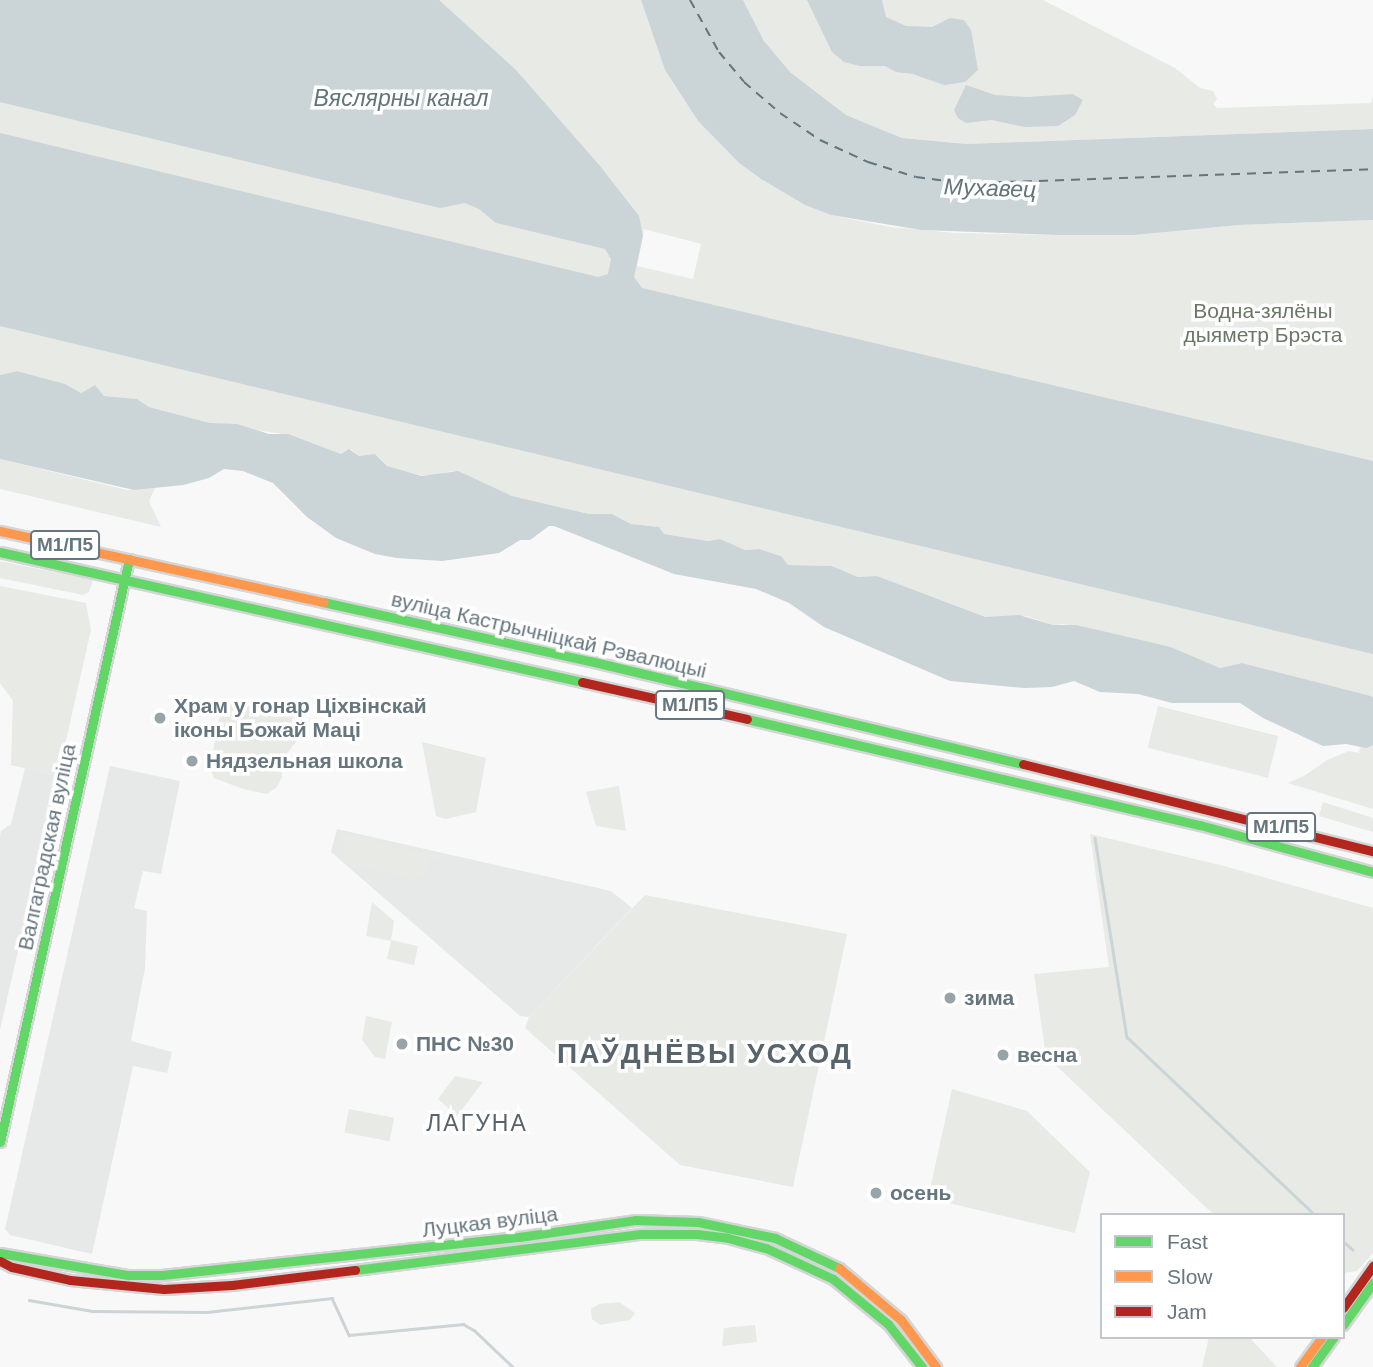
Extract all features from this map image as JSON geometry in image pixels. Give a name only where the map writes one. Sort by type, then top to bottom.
[{"type":"main road","name":"вуліца Кастрычніцкай Рэвалюцыі","points":[[0,531],[493,640],[1038,766],[1373,851]]},
{"type":"main road","name":"вуліца Кастрычніцкай Рэвалюцыі","points":[[0,552],[488,659],[1033,785],[1373,872]]},
{"type":"main road","name":"Валгаградская вуліца","points":[[0,1142],[129,559]]},
{"type":"main road","points":[[439,648],[443,629]]},
{"type":"main road","points":[[488,659],[493,640]]},
{"type":"main road","points":[[1033,785],[1038,766]]},
{"type":"main road","points":[[1071,794],[1076,775]]},
{"type":"main road","name":"Луцкая вуліца","points":[[0,1253],[128,1275],[162,1275],[667,1219],[732,1226],[792,1244],[841,1269],[885,1303],[913,1334],[936,1367]]},
{"type":"main road","points":[[584,1228],[586,1243]]},
{"type":"main road","name":"Луцкая вуліца","points":[[0,1261],[12,1267],[69,1280],[127,1288],[178,1288],[281,1279],[666,1232],[728,1238],[766,1248],[821,1272],[855,1294],[888,1325],[922,1367]]},
{"type":"main road","points":[[279,1264],[281,1279]]},
{"type":"main road","points":[[1345,1305],[1373,1266]]},
{"type":"main road","points":[[1345,1322],[1373,1283]]},
{"type":"main road","points":[[1300,1367],[1321,1339]]},
{"type":"main road","points":[[1312,1367],[1333,1339]]},
{"type":"shaded area","points":[[110,766],[180,781],[161,874],[143,871],[134,908],[147,911],[145,968],[131,1041],[172,1052],[167,1073],[133,1066],[92,1254],[10,1235],[5,1229]]},
{"type":"shaded area","points":[[25,768],[58,776],[0,1030],[0,836],[1,831],[11,824]]},
{"type":"shaded area","points":[[337,829],[611,891],[632,908],[529,1017],[520,1016],[331,852]]},
{"type":"green space","name":"Вяслярны канал","points":[[0,0],[641,0],[665,70],[698,121],[739,163],[761,179],[805,205],[831,215],[890,227],[955,233],[1058,235],[1134,235],[1239,225],[1373,220],[1373,697],[1242,663],[1220,668],[1171,647],[1063,624],[1053,625],[1026,616],[987,617],[877,576],[858,577],[832,566],[788,565],[781,556],[759,549],[745,550],[720,539],[708,541],[664,534],[659,527],[631,524],[612,514],[589,514],[512,496],[453,471],[427,476],[401,471],[387,466],[377,455],[359,456],[351,449],[341,454],[283,434],[210,423],[149,407],[137,399],[104,396],[95,385],[81,393],[65,384],[17,371],[0,375]],"holes":[[[644,229],[701,244],[693,279],[637,266]]]},
{"type":"green space","points":[[743,0],[1043,0],[1175,68],[1200,88],[1213,91],[1217,99],[1213,104],[1217,108],[1371,103],[1373,95],[1373,129],[967,144],[902,138],[846,115],[790,72],[764,41]]},
{"type":"green space","points":[[0,459],[127,490],[155,488],[149,501],[161,527],[0,489]]},
{"type":"green space","points":[[0,561],[93,580],[89,592],[83,595],[0,578]]},
{"type":"green space","points":[[0,586],[86,603],[91,630],[58,776],[11,765],[13,701],[0,683]]},
{"type":"green space","points":[[231,702],[244,703],[262,714],[289,714],[300,723],[299,738],[281,761],[282,777],[277,787],[267,794],[243,789],[214,778],[210,767],[219,719]]},
{"type":"green space","points":[[1158,706],[1278,736],[1268,778],[1148,748]]},
{"type":"green space","points":[[422,742],[486,758],[476,812],[446,819],[436,816]]},
{"type":"green space","points":[[1373,745],[1373,809],[1288,783],[1327,760],[1349,751],[1359,753],[1360,747]]},
{"type":"green space","points":[[619,786],[626,831],[596,826],[586,792]]},
{"type":"green space","points":[[1323,802],[1373,818],[1373,832],[1319,816]]},
{"type":"green space","points":[[340,834],[441,856],[440,861],[428,859],[426,875],[414,880],[353,866],[344,857],[346,843],[338,840]]},
{"type":"green space","points":[[1090,834],[1224,866],[1373,908],[1373,1253],[1357,1271],[1345,1273],[1345,1213],[1212,1213],[1046,1056],[1034,974],[1109,967]]},
{"type":"green space","points":[[645,895],[847,934],[793,1187],[680,1165],[525,1028],[529,1017]]},
{"type":"green space","points":[[372,902],[394,921],[391,940],[418,946],[414,965],[387,959],[391,941],[366,936]]},
{"type":"green space","points":[[366,1016],[392,1022],[385,1059],[375,1057],[362,1040]]},
{"type":"green space","points":[[455,1076],[483,1082],[457,1116],[438,1099]]},
{"type":"green space","points":[[952,1089],[1027,1111],[1090,1172],[1075,1233],[928,1198]]},
{"type":"green space","points":[[349,1109],[394,1118],[390,1141],[344,1133]]},
{"type":"green space","points":[[619,1302],[635,1313],[630,1320],[600,1325],[592,1319],[591,1309],[599,1304]]},
{"type":"green space","points":[[755,1325],[757,1342],[722,1346],[724,1328]]},
{"type":"green space","points":[[1209,1339],[1251,1339],[1277,1367],[1202,1367]]},
{"type":"water","name":"Вяслярны канал","points":[[0,0],[439,0],[516,70],[600,166],[639,216],[643,236],[634,277],[642,288],[1373,461],[1373,654],[0,326],[0,133],[598,277],[608,274],[611,259],[605,249],[496,223],[479,209],[465,203],[440,208],[0,102]]},
{"type":"water","name":"Мухавец","points":[[641,0],[743,0],[764,41],[790,72],[846,115],[902,138],[967,144],[1373,129],[1373,220],[1239,225],[1134,235],[1058,235],[921,230],[831,215],[805,205],[761,179],[739,163],[698,121],[665,70]]},
{"type":"water","points":[[807,0],[882,0],[886,17],[906,26],[932,27],[950,18],[964,20],[971,30],[978,70],[965,82],[944,85],[913,74],[896,72],[885,66],[860,66],[844,62],[832,52]]},
{"type":"water","points":[[966,85],[995,95],[1027,97],[1073,94],[1083,100],[1075,115],[1058,126],[1025,127],[991,120],[966,123],[958,118],[954,110]]},
{"type":"water","points":[[17,371],[65,384],[81,393],[95,385],[104,396],[137,399],[149,407],[210,423],[237,424],[269,434],[288,434],[341,454],[349,449],[359,456],[375,454],[387,466],[422,476],[458,471],[512,496],[589,514],[612,514],[631,524],[659,527],[664,534],[708,541],[720,539],[745,550],[759,549],[781,556],[788,565],[832,566],[858,577],[877,576],[986,617],[1019,615],[1053,625],[1076,625],[1171,647],[1220,668],[1242,663],[1367,695],[1373,697],[1373,745],[1366,748],[1346,744],[1323,746],[1263,718],[1240,703],[1172,703],[1138,694],[1100,692],[1074,681],[1052,687],[1024,688],[950,681],[824,627],[789,603],[756,589],[674,574],[554,526],[549,526],[530,540],[520,540],[499,553],[442,561],[397,558],[375,554],[336,538],[307,517],[273,483],[243,471],[224,469],[209,478],[183,485],[134,490],[0,459],[0,375]]},
{"type":"waterway","points":[[1095,838],[1127,1037],[1313,1213]]},
{"type":"waterway","points":[[1345,1243],[1353,1250]]},
{"type":"waterway","points":[[29,1300],[92,1311],[207,1312],[332,1298],[349,1335],[463,1324],[474,1330],[513,1367]]},
{"type":"ferry route","points":[[690,0],[719,52],[744,82],[780,113],[820,140],[868,162],[916,177],[962,183],[1373,169]]},
{"type":"traffic: fast","points":[[0,552],[582,682]]},
{"type":"traffic: fast","points":[[0,1142],[129,559]]},
{"type":"traffic: fast","points":[[323,602],[590,661],[1023,764]]},
{"type":"traffic: fast","points":[[747,719],[1200,825],[1373,872]]},
{"type":"traffic: fast","points":[[0,1253],[128,1275],[162,1275],[519,1237],[635,1220],[698,1222],[775,1238],[839,1268]]},
{"type":"traffic: fast","points":[[355,1270],[641,1234],[697,1234],[728,1238],[766,1248],[833,1279],[888,1324],[922,1367]]},
{"type":"traffic: fast","points":[[1345,1322],[1373,1283]]},
{"type":"traffic: fast","points":[[1312,1367],[1333,1339]]},
{"type":"traffic: slow","points":[[0,531],[323,602]]},
{"type":"traffic: slow","points":[[839,1268],[901,1320],[936,1367]]},
{"type":"traffic: slow","points":[[1300,1367],[1321,1339]]},
{"type":"traffic: jam","points":[[582,682],[747,719]]},
{"type":"traffic: jam","points":[[1023,764],[1373,851]]},
{"type":"traffic: jam","points":[[0,1261],[12,1267],[70,1280],[164,1289],[232,1285],[355,1270]]},
{"type":"traffic: jam","points":[[1345,1305],[1373,1266]]},
{"type":"place","name":"Храм у гонар Ціхвінскай іконы Божай Маці","points":[[160,718]]},
{"type":"place","name":"Нядзельная школа","points":[[192,761]]},
{"type":"place","name":"зима","points":[[950,998]]},
{"type":"place","name":"ПНС №30","points":[[402,1044]]},
{"type":"place","name":"весна","points":[[1003,1055]]},
{"type":"place","name":"осень","points":[[876,1193]]},
{"type":"district","name":"ПАЎДНЁВЫ УСХОД","points":[[705,1054]]},
{"type":"district","name":"ЛАГУНА","points":[[477,1123]]},
{"type":"park label","name":"Водна-зялёны дыяметр Брэста","points":[[1263,323]]}]
